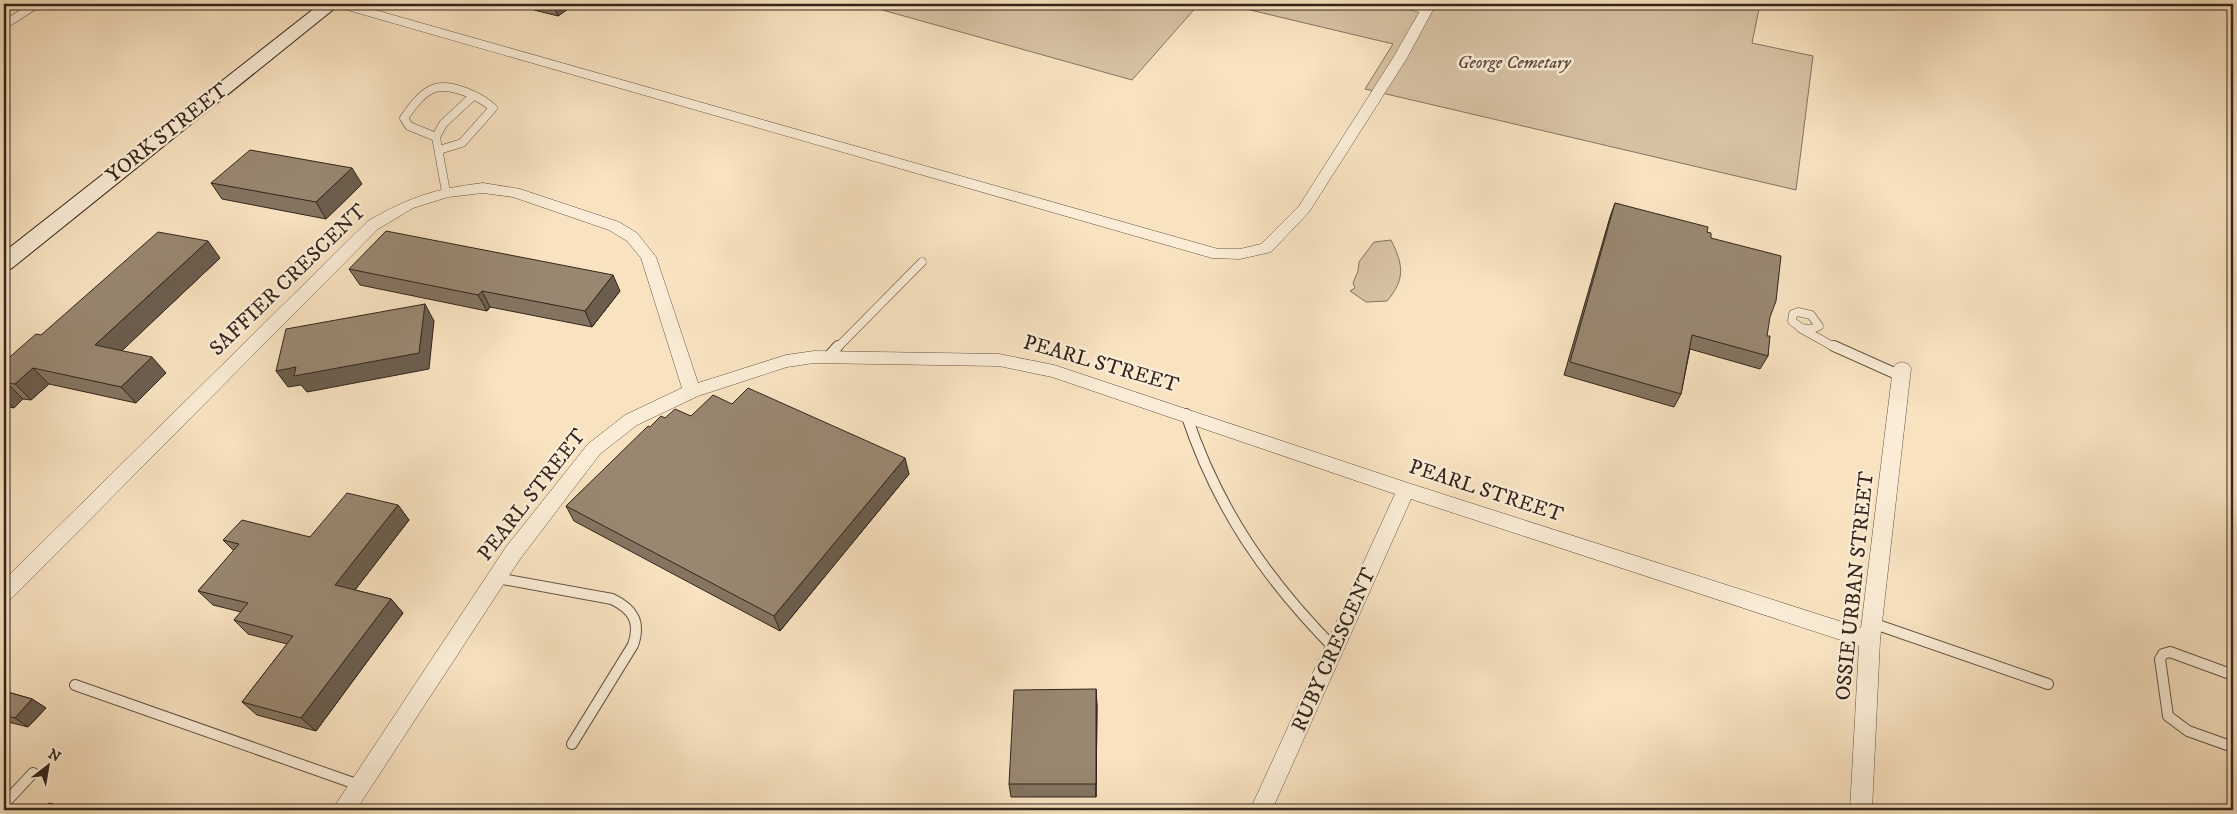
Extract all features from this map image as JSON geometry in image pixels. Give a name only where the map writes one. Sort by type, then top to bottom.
[{"type":"main road","name":"YORK STREET","points":[[4,263],[331,4]]},
{"type":"street","points":[[341,4],[1218,254],[1240,254],[1266,248],[1282,234],[1304,209],[1400,58],[1428,7]]},
{"type":"street","name":"SAFFIER CRESCENT","points":[[4,593],[373,225],[408,205],[446,192],[484,188],[515,192],[593,217],[614,226],[632,237],[648,257],[692,391]]},
{"type":"street","name":"PEARL STREET","points":[[343,810],[496,578],[594,449],[631,420],[692,391],[786,362],[829,356],[999,360],[1029,365],[1186,414],[1406,490],[1871,631]]},
{"type":"street","name":"OSSIE URBAN STREET","points":[[1861,810],[1871,631],[1901,372]]},
{"type":"street","name":"RUBY CRESCENT","points":[[1261,810],[1406,490]]},
{"type":"lane","points":[[4,25],[37,4]]},
{"type":"lane","points":[[1404,4],[1428,7]]},
{"type":"lane","points":[[436,137],[409,126],[404,118],[430,91],[445,87],[473,96],[492,106],[492,112],[462,143],[439,150]]},
{"type":"lane","points":[[446,192],[436,137],[443,124],[473,96]]},
{"type":"lane","points":[[829,356],[922,262]]},
{"type":"lane","points":[[1800,328],[1842,351],[1901,372]]},
{"type":"lane","points":[[1186,414],[1204,470],[1254,553],[1304,618],[1335,649]]},
{"type":"lane","points":[[496,578],[612,599],[625,605],[638,620],[638,634],[633,645],[572,744]]},
{"type":"lane","points":[[1871,631],[2048,684]]},
{"type":"lane","points":[[2233,675],[2170,652],[2163,654],[2160,659],[2168,716],[2171,720],[2188,730],[2233,747]]},
{"type":"lane","points":[[75,684],[360,785]]},
{"type":"lane","points":[[4,804],[32,773]]},
{"type":"green space","points":[[861,4],[1199,4],[1132,80]]},
{"type":"green space","name":"George Cemetary","points":[[1225,4],[1760,4],[1752,43],[1813,56],[1796,190],[1365,89],[1393,44]]},
{"type":"green space","points":[[1391,240],[1401,271],[1397,286],[1387,301],[1366,302],[1350,291],[1355,288],[1353,283],[1358,271],[1359,262],[1374,242]]},
{"type":"building","points":[[250,150],[352,168],[316,202],[211,183]]},
{"type":"building","points":[[1615,203],[1708,227],[1707,232],[1711,233],[1711,238],[1781,256],[1776,301],[1770,317],[1767,336],[1770,336],[1768,356],[1692,335],[1681,394],[1570,362]]},
{"type":"building","points":[[386,231],[613,275],[585,311],[482,291],[478,295],[349,269]]},
{"type":"building","points":[[158,232],[208,241],[95,345],[152,357],[121,387],[33,368],[15,384],[7,383],[4,386],[4,362],[36,334],[41,335]]},
{"type":"building","points":[[425,304],[419,353],[294,376],[296,367],[276,371],[286,329]]},
{"type":"building","points":[[748,388],[905,458],[774,616],[566,506],[648,426],[650,427],[661,416],[665,418],[675,409],[691,416],[713,395],[732,404]]},
{"type":"building","points":[[347,493],[398,505],[335,585],[391,599],[301,718],[242,702],[293,636],[234,620],[248,603],[198,591],[239,544],[223,540],[242,520],[310,537]]},
{"type":"building","points":[[1096,689],[1096,784],[1009,784],[1014,690]]},
{"type":"building","points":[[4,691],[32,699],[15,718],[4,715]]},
{"type":"building","points":[[49,803],[76,810],[43,810]]}]
